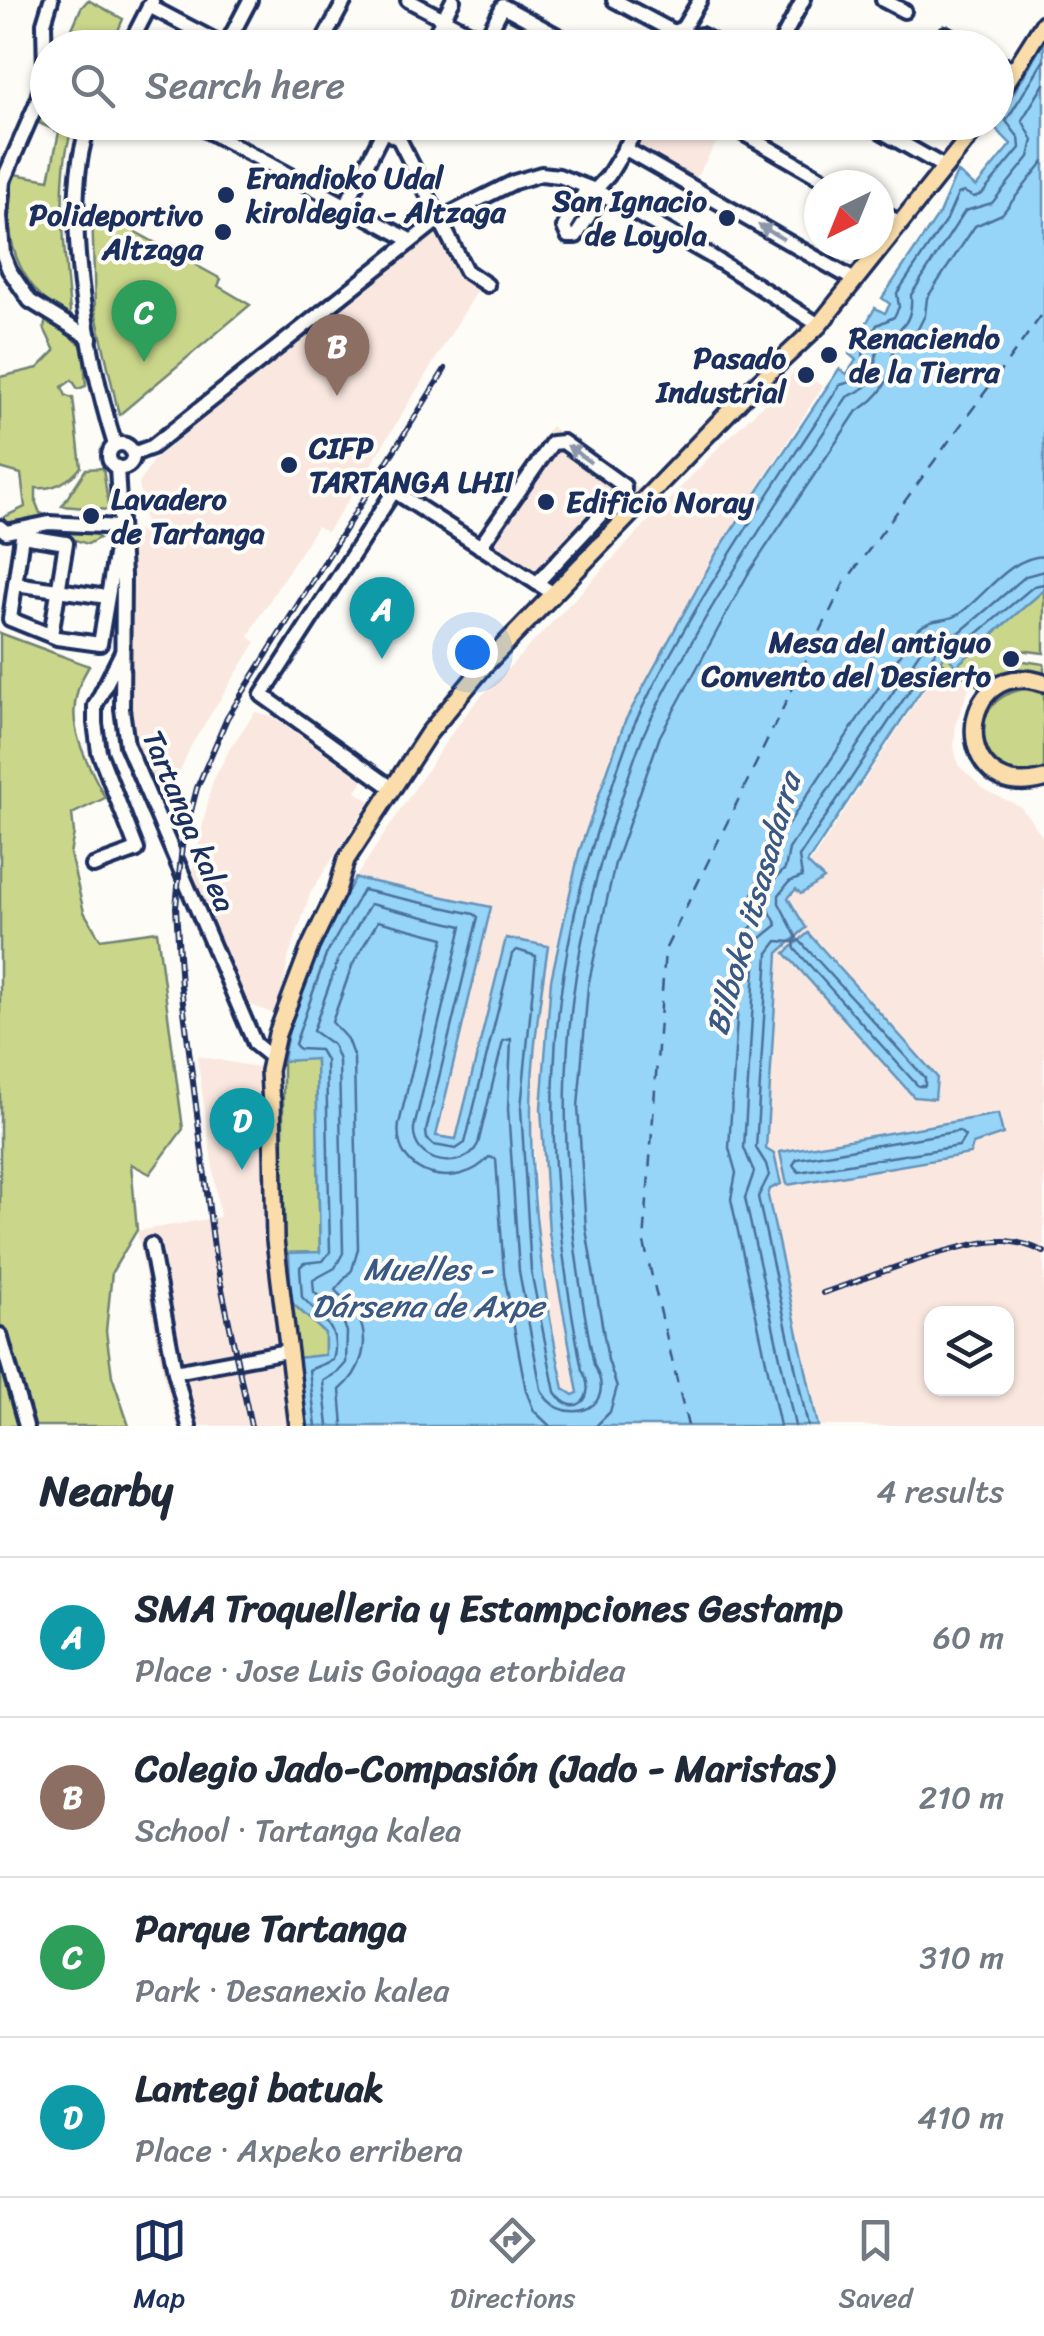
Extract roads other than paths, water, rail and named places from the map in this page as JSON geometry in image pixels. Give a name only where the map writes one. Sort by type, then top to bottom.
[{"type":"main road","points":[[1014,70],[1044,23]]},
{"type":"main road","points":[[298,1426],[275,1240],[271,1057],[346,860],[447,708],[748,393],[819,325],[966,140]]},
{"type":"main road","points":[[1044,683],[1016,679],[1000,685],[986,695],[973,726],[974,743],[992,772],[1044,795]]},
{"type":"main road","points":[[1024,783],[1044,779]]},
{"type":"main road","points":[[270,1106],[285,1016]]},
{"type":"street","points":[[44,30],[51,0]]},
{"type":"street","points":[[236,30],[250,0]]},
{"type":"street","points":[[329,30],[344,0]]},
{"type":"street","points":[[408,0],[461,30]]},
{"type":"street","points":[[437,30],[453,0]]},
{"type":"street","points":[[614,0],[670,30]]},
{"type":"street","points":[[689,30],[700,0]]},
{"type":"street","points":[[786,30],[802,0]]},
{"type":"street","points":[[883,0],[904,11]]},
{"type":"street","points":[[137,30],[151,3],[198,30]]},
{"type":"street","points":[[490,30],[503,6],[548,30]]},
{"type":"street","points":[[30,115],[2,181],[3,254],[30,301],[90,338]]},
{"type":"street","points":[[86,140],[80,163],[77,222],[90,338],[115,445]]},
{"type":"street","points":[[225,140],[410,240]]},
{"type":"street","points":[[346,205],[379,140]]},
{"type":"street","points":[[399,140],[466,271],[487,285]]},
{"type":"street","points":[[594,191],[629,140]]},
{"type":"street","points":[[755,140],[807,170]]},
{"type":"street","points":[[897,140],[944,166]]},
{"type":"street","points":[[624,148],[856,281]]},
{"type":"street","points":[[133,454],[126,444],[115,445],[108,454],[117,467],[129,465],[133,454],[152,447],[410,240],[438,220],[526,177],[549,174],[594,191],[709,255],[819,325]]},
{"type":"street","points":[[894,220],[900,223]]},
{"type":"street","points":[[480,546],[552,444],[559,440],[624,486],[624,490],[537,583]]},
{"type":"street","name":"Tartanga kalea","points":[[117,467],[124,574],[122,709],[127,746],[255,1044],[271,1057]]},
{"type":"street","points":[[392,788],[262,695],[394,491],[554,594]]},
{"type":"street","points":[[0,527],[6,532],[49,523],[120,532],[100,644],[51,636],[10,619],[22,536],[66,543],[51,636]]},
{"type":"street","points":[[15,584],[100,596]]},
{"type":"street","points":[[94,866],[137,850],[100,752],[95,723],[95,706],[122,653]]},
{"type":"street","points":[[151,1245],[189,1426]]},
{"type":"street","points":[[0,1336],[26,1426]]},
{"type":"street","points":[[175,1372],[288,1352]]},
{"type":"water","points":[[1044,42],[1044,590],[956,666],[945,654],[807,863],[824,879],[801,894],[796,889],[788,898],[806,928],[778,953],[766,1149],[774,1154],[781,1184],[770,1189],[768,1196],[818,1426],[306,1426],[297,1358],[325,1355],[325,1333],[291,1302],[289,1253],[320,1252],[316,1059],[283,1061],[302,990],[355,878],[491,907],[436,1136],[456,1139],[506,938],[548,946],[533,1067],[533,1177],[550,1320],[564,1389],[573,1395],[578,1393],[549,1233],[541,1108],[551,980],[579,852],[625,721],[716,554],[839,369],[847,374],[856,360],[849,354],[875,308],[885,313],[890,304],[882,298],[939,214],[957,172],[976,187],[1011,144],[1007,140],[1014,140],[1014,92]]},
{"type":"water","points":[[808,933],[937,1077],[935,1099],[914,1097],[785,953]]},
{"type":"water","points":[[998,1114],[1003,1134],[973,1144],[970,1154],[787,1185],[780,1152]]},
{"type":"railway","points":[[251,1426],[215,1256],[181,987],[176,907],[182,846],[197,788],[227,718],[445,369]]},
{"type":"railway","points":[[823,1293],[965,1246],[1006,1241],[1044,1252]]},
{"type":"place","name":"Erandioko Udal kiroldegia - Altzaga","points":[[226,195]]},
{"type":"place","name":"San Ignacio de Loyola","points":[[727,218]]},
{"type":"place","name":"Polideportivo Altzaga","points":[[223,232]]},
{"type":"place","name":"Renaciendo de la Tierra","points":[[829,355]]},
{"type":"place","name":"Parque Tartanga","points":[[144,362]]},
{"type":"place","name":"Pasado Industrial","points":[[806,375]]},
{"type":"place","name":"Colegio Jado-Compasión (Jado - Maristas)","points":[[337,396]]},
{"type":"place","name":"CIFP TARTANGA LHII","points":[[289,465]]},
{"type":"place","name":"Edificio Noray","points":[[546,502]]},
{"type":"place","name":"Lavadero de Tartanga","points":[[91,516]]},
{"type":"place","name":"SMA Troquelleria y Estampciones Gestamp","points":[[382,659]]},
{"type":"place","name":"Mesa del antiguo Convento del Desierto","points":[[1011,659]]},
{"type":"place","name":"Lantegi batuak","points":[[242,1170]]},
{"type":"water label","name":"Bilboko itsasadarra","points":[[753,904]]},
{"type":"water label","name":"Muelles - Dársena de Axpe","points":[[428,1288]]}]
